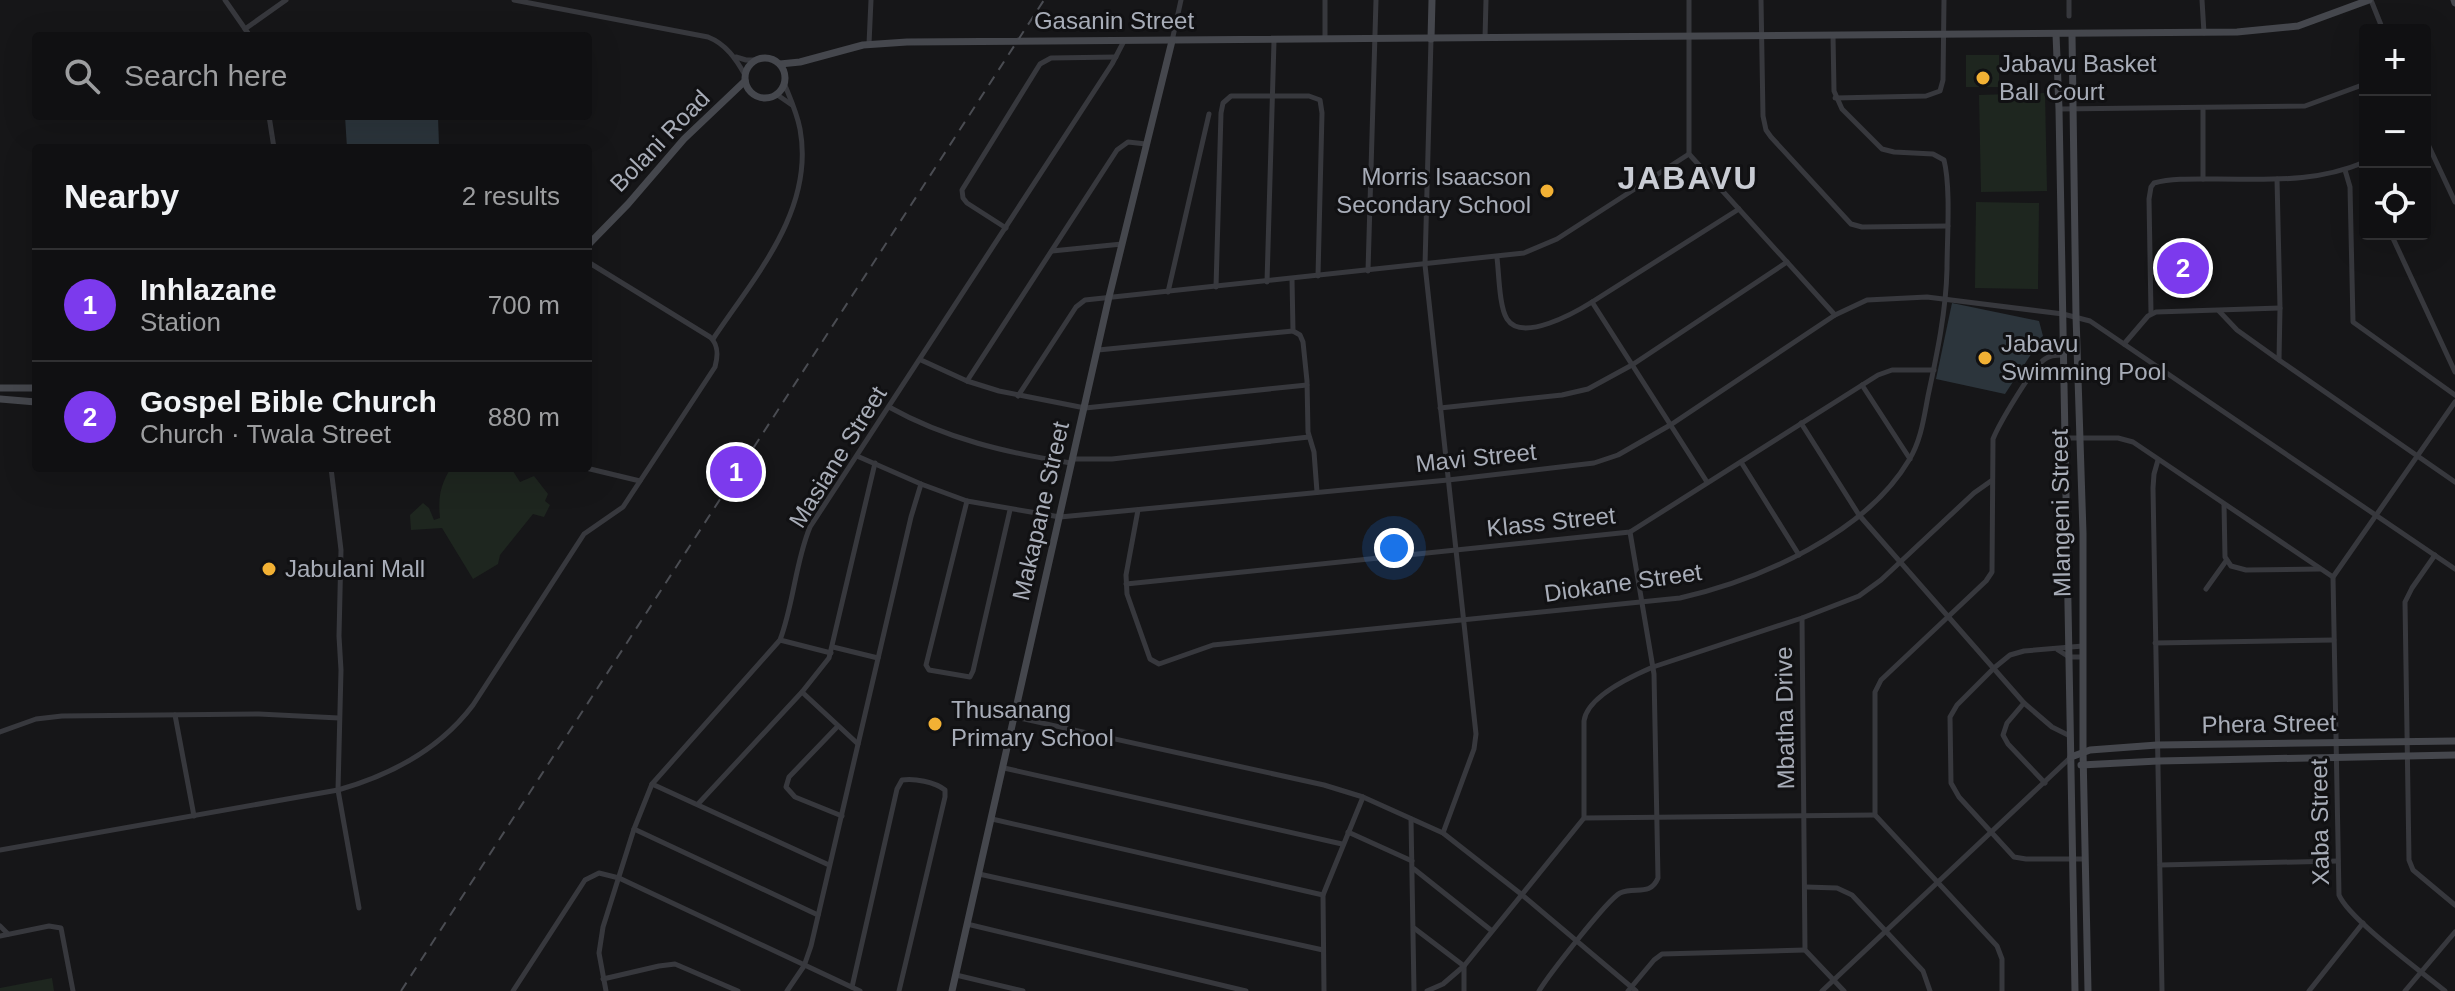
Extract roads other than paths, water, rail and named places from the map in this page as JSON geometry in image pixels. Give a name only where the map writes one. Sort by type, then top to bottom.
[{"type":"street","points":[[225,0],[247,32]]},
{"type":"street","points":[[245,29],[286,0]]},
{"type":"street","points":[[514,0],[702,35],[718,41],[740,59],[767,58],[780,64],[800,127],[803,156],[800,185],[792,214],[778,240],[713,339]]},
{"type":"street","points":[[869,44],[871,0]]},
{"type":"street","points":[[1172,41],[1181,0]]},
{"type":"street","points":[[1325,0],[1325,40]]},
{"type":"street","points":[[1368,271],[1376,0]]},
{"type":"street","points":[[1432,0],[1425,265],[1475,742],[1443,833]]},
{"type":"street","points":[[1485,38],[1486,0]]},
{"type":"street","points":[[1689,0],[1689,154],[1835,315]]},
{"type":"street","points":[[1761,0],[1763,116],[1766,130],[1851,224],[1862,227],[1948,226]]},
{"type":"street","points":[[1833,35],[1835,98],[1935,94],[1942,86],[1944,0]]},
{"type":"street","points":[[2069,0],[2069,16]]},
{"type":"street","points":[[2202,0],[2204,33]]},
{"type":"street","points":[[2370,0],[2380,24]]},
{"type":"street","name":"Gasanin Street","points":[[784,79],[793,65],[800,62],[869,44],[2204,33],[2298,26],[2370,0]]},
{"type":"street","name":"Mlangeni Street","points":[[2056,34],[2075,991]]},
{"type":"street","name":"Mlangeni Street","points":[[2072,34],[2083,533],[2083,764],[2088,991]]},
{"type":"street","name":"Masiane Street","points":[[606,991],[599,953],[600,940],[634,829],[652,784],[780,640],[810,527],[921,360],[1124,41]]},
{"type":"street","name":"Makapane Street","points":[[952,991],[1109,297],[1172,41]]},
{"type":"street","points":[[1267,282],[1274,41]]},
{"type":"street","points":[[732,54],[750,91],[762,97],[776,94],[793,105]]},
{"type":"street","points":[[1006,228],[967,203],[962,190],[1040,64],[1057,57],[1116,57]]},
{"type":"street","points":[[745,78],[748,67],[755,60]]},
{"type":"street","name":"Gasanin Street","points":[[780,64],[800,62]]},
{"type":"street","name":"Bolani Road","points":[[592,241],[684,139],[729,99],[745,78]]},
{"type":"street","points":[[776,94],[784,79]]},
{"type":"street","points":[[2059,109],[2305,106],[2359,86]]},
{"type":"street","name":"Bolani Road","points":[[729,99],[750,91]]},
{"type":"street","points":[[1216,287],[1221,127],[1223,103],[1231,96],[1318,98],[1322,113],[1318,276]]},
{"type":"street","name":"Diokane Street","points":[[1138,510],[1126,584],[1129,604],[1148,654],[1152,661],[1159,664],[1213,645],[1680,598],[1729,585],[1799,555],[1859,515],[1894,481],[1910,459],[1918,439],[1934,370],[1946,298],[1948,226],[1946,168],[1942,157],[1882,149],[1835,98]]},
{"type":"street","points":[[2203,109],[2203,179]]},
{"type":"street","points":[[1168,292],[1209,114]]},
{"type":"street","points":[[270,120],[273,144]]},
{"type":"street","points":[[1205,132],[1221,127]]},
{"type":"street","points":[[967,381],[1120,146],[1128,142],[1146,144]]},
{"type":"street","points":[[2431,151],[2455,202]]},
{"type":"street","points":[[1018,396],[1079,303],[1085,300],[1524,253],[1544,246],[1689,154]]},
{"type":"street","points":[[2124,344],[2151,313],[2151,187],[2161,181],[2318,177],[2359,164]]},
{"type":"street","points":[[2345,170],[2350,187],[2353,322],[2455,395]]},
{"type":"street","points":[[2277,179],[2279,360]]},
{"type":"street","points":[[1497,258],[1507,320],[1512,325],[1527,328],[1549,323],[1592,302],[1739,209]]},
{"type":"street","points":[[2394,240],[2455,372]]},
{"type":"street","points":[[1051,252],[1122,244]]},
{"type":"street","points":[[1440,408],[1572,394],[1588,389],[1632,365],[1787,262]]},
{"type":"street","points":[[0,850],[338,790],[417,757],[453,729],[473,705],[584,534],[620,511],[711,374],[717,355],[713,339],[592,264]]},
{"type":"street","points":[[1292,279],[1293,331]]},
{"type":"street","name":"Mavi Street","points":[[857,456],[967,501],[1060,517],[1448,480],[1607,460],[1672,424],[1835,315],[1867,300],[1946,298],[2076,316],[2090,321],[2455,569]]},
{"type":"street","points":[[1592,302],[1707,482]]},
{"type":"street","points":[[2151,313],[2280,308]]},
{"type":"street","points":[[2219,311],[2237,330],[2455,482]]},
{"type":"street","points":[[1098,350],[1293,331],[1302,338],[1309,437],[1314,452],[1317,492]]},
{"type":"street","points":[[2002,991],[2002,959],[1997,946],[1875,815],[1875,699],[1877,686],[1992,572],[1991,481],[1996,431],[2037,366],[2046,358],[2063,355]]},
{"type":"street","points":[[921,360],[967,381],[1018,396],[1085,408],[1307,385]]},
{"type":"street","name":"Klass Street","points":[[1126,584],[1630,532],[1884,371],[1934,370]]},
{"type":"street","points":[[1862,385],[1910,459]]},
{"type":"street","points":[[1298,386],[1307,400]]},
{"type":"street","points":[[0,388],[32,388]]},
{"type":"street","points":[[0,399],[32,402]]},
{"type":"street","points":[[2066,438],[2127,439],[2333,577],[2455,402]]},
{"type":"street","points":[[889,407],[963,439],[1011,452],[1073,461],[1127,458],[1309,437]]},
{"type":"street","points":[[1801,423],[1859,515],[2024,703],[2052,727],[2070,736]]},
{"type":"street","points":[[2158,460],[2153,488],[2162,991]]},
{"type":"street","points":[[1741,462],[1799,555]]},
{"type":"street","points":[[698,804],[826,664],[832,650],[875,463]]},
{"type":"street","points":[[592,469],[640,481]]},
{"type":"street","points":[[331,472],[341,550],[338,790],[359,908]]},
{"type":"street","name":"Mbatha Drive","points":[[1805,950],[1802,618],[1859,596],[1874,586],[1974,493],[1991,481]]},
{"type":"street","points":[[787,991],[804,966],[818,915],[921,484]]},
{"type":"street","points":[[967,501],[926,667],[932,671],[968,677],[973,671],[1010,510]]},
{"type":"street","points":[[2206,589],[2226,561],[2224,504]]},
{"type":"street","points":[[1539,991],[1616,896],[1627,891],[1648,890],[1654,886],[1659,873],[1653,667],[1630,532]]},
{"type":"street","points":[[2435,555],[2405,602],[2411,867],[2455,905]]},
{"type":"street","points":[[2226,561],[2235,568],[2246,570],[2321,569]]},
{"type":"street","name":"Xaba Street","points":[[2333,577],[2341,900],[2363,923],[2445,991]]},
{"type":"street","points":[[1427,991],[1443,984],[1464,966],[1584,818],[1585,714],[1599,698],[1653,667],[1802,618]]},
{"type":"street","points":[[780,640],[878,658]]},
{"type":"street","points":[[2155,643],[2334,640]]},
{"type":"street","points":[[2083,646],[2015,653],[1994,668],[1953,711],[1949,736],[1951,783],[1959,797],[2014,857],[2085,859]]},
{"type":"street","points":[[2058,650],[2069,657],[2083,657]]},
{"type":"street","points":[[802,692],[859,744]]},
{"type":"street","points":[[2024,703],[2007,723],[2003,735],[2045,783]]},
{"type":"street","points":[[0,732],[47,717],[259,714],[339,718]]},
{"type":"street","points":[[175,715],[194,816]]},
{"type":"street","points":[[1015,717],[1324,785],[1363,797],[1443,833],[1521,894],[1632,990],[1659,955],[1667,953],[1805,950],[1844,991]]},
{"type":"street","points":[[838,726],[789,777],[786,787],[795,797],[842,816]]},
{"type":"street","name":"Phera Street","points":[[2083,751],[2157,745],[2455,741]]},
{"type":"street","points":[[1822,991],[2071,757],[2083,751]]},
{"type":"street","name":"Phera Street","points":[[2071,767],[2158,761],[2455,755]]},
{"type":"street","points":[[2056,773],[2071,767]]},
{"type":"street","points":[[1004,768],[1342,844]]},
{"type":"street","points":[[852,987],[900,782],[911,780],[938,785],[943,788],[945,797],[899,991]]},
{"type":"street","points":[[652,784],[829,865]]},
{"type":"street","points":[[1324,991],[1323,895],[1363,797]]},
{"type":"street","points":[[1584,818],[1875,815]]},
{"type":"street","points":[[992,819],[1323,895]]},
{"type":"street","points":[[1411,819],[1414,991]]},
{"type":"street","points":[[634,829],[818,915]]},
{"type":"street","points":[[1348,832],[1412,864],[1492,931]]},
{"type":"street","points":[[2160,865],[2338,861]]},
{"type":"street","points":[[513,991],[585,880],[599,873],[619,878],[860,991]]},
{"type":"street","points":[[979,874],[1323,950]]},
{"type":"street","points":[[1806,887],[1844,890],[1859,901],[1923,971],[1930,991]]},
{"type":"street","points":[[2309,991],[2363,923]]},
{"type":"street","points":[[967,924],[1246,991]]},
{"type":"street","points":[[0,926],[8,934]]},
{"type":"street","points":[[0,936],[49,926],[61,928],[73,991]]},
{"type":"street","points":[[1414,928],[1464,966]]},
{"type":"street","points":[[2405,991],[2455,932]]},
{"type":"street","points":[[603,979],[675,964],[738,991]]},
{"type":"street","points":[[1464,966],[1464,991]]},
{"type":"street","points":[[956,975],[1023,991]]},
{"type":"railway","points":[[401,991],[1044,0]]},
{"type":"place","name":"Jabavu Basket Ball Court","points":[[1983,78]]},
{"type":"place","name":"Morris Isaacson Secondary School","points":[[1547,191]]},
{"type":"place","name":"Gospel Bible Church","points":[[2183,268]]},
{"type":"place","name":"Jabavu Swimming Pool","points":[[1985,358]]},
{"type":"place","name":"Inhlazane","points":[[736,472]]},
{"type":"place","name":"Jabulani Mall","points":[[269,569]]},
{"type":"place","name":"Thusanang Primary School","points":[[935,724]]},
{"type":"district","name":"JABAVU","points":[[1688,178]]}]
